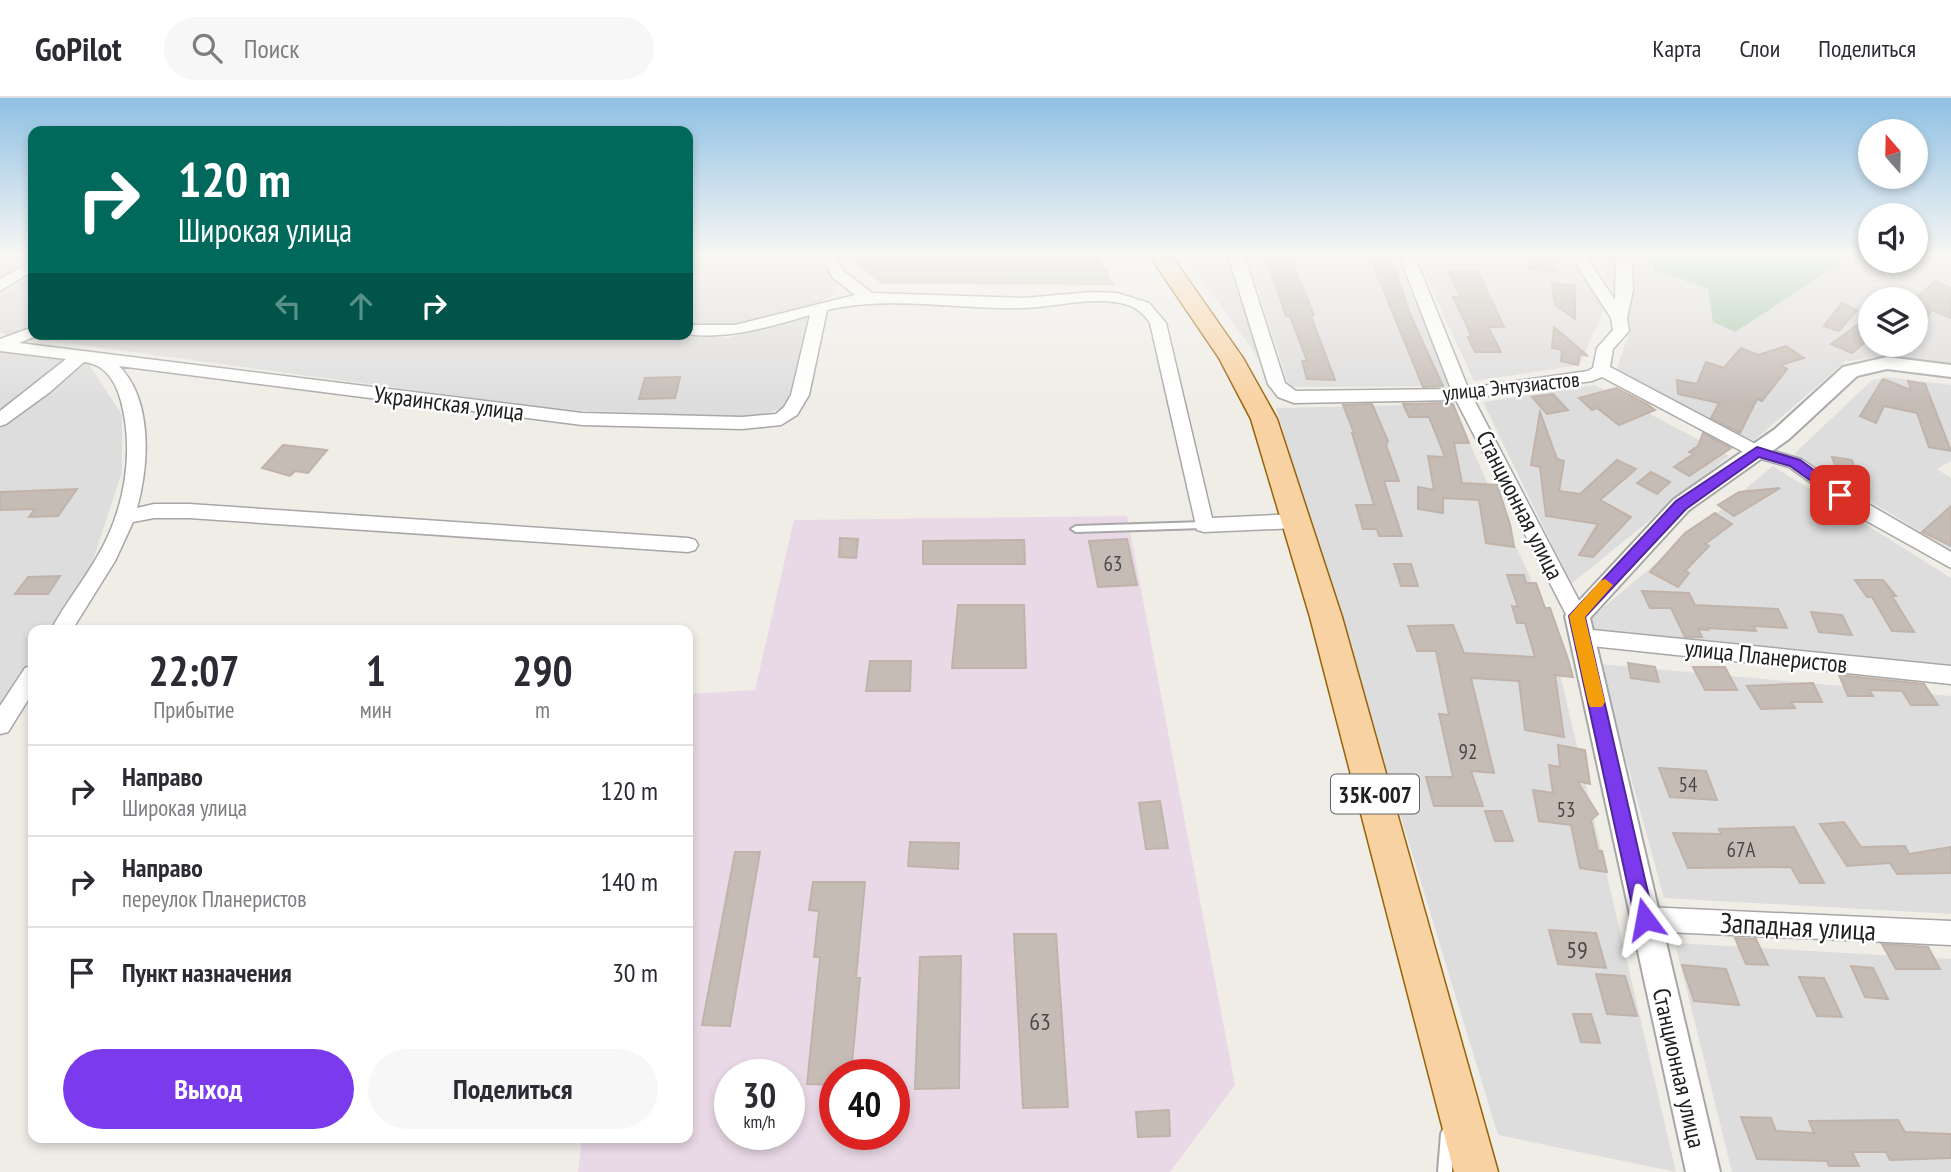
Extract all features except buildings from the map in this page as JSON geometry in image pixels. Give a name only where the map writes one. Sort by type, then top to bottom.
[{"type":"main road","name":"35К-007","points":[[1195,305],[1231,358],[1264,419],[1297,521],[1453,1079],[1476,1172]]},
{"type":"street","points":[[693,330],[738,331],[837,305]]},
{"type":"street","points":[[1141,305],[1158,323],[1205,525],[1297,521]]},
{"type":"street","name":"улица Энтузиастов","points":[[1252,305],[1277,384],[1284,393],[1294,397],[1462,394],[1574,381],[1602,370],[1601,351],[1621,331],[1619,318]]},
{"type":"street","name":"Станционная улица","points":[[1426,305],[1462,394],[1579,626],[1703,1172]]},
{"type":"street","points":[[1611,305],[1619,318]]},
{"type":"street","points":[[1619,318],[1622,305]]},
{"type":"street","name":"Украинская улица","points":[[0,345],[582,419],[754,423],[781,419],[791,411],[800,395],[819,309]]},
{"type":"street","points":[[0,345],[28,334]]},
{"type":"street","points":[[0,421],[89,356],[120,377],[135,415],[135,467],[125,517],[108,553],[64,625]]},
{"type":"street","points":[[1579,626],[1681,505],[1782,434],[1850,371],[1887,363],[1951,371]]},
{"type":"street","points":[[1602,370],[1757,452],[1795,463],[1863,510],[1951,561]]},
{"type":"street","points":[[125,517],[154,511],[189,511],[688,545]]},
{"type":"street","name":"улица Планеристов","points":[[1579,626],[1951,674]]},
{"type":"street","points":[[0,724],[28,682]]},
{"type":"street","name":"Западная улица","points":[[1645,919],[1951,933]]},
{"type":"lane","points":[[1076,529],[1205,525]]},
{"type":"lane","points":[[1445,1172],[1453,1079]]},
{"type":"shaded area","points":[[0,305],[28,305],[28,329],[9,336],[0,332]]},
{"type":"shaded area","points":[[693,305],[815,305],[813,306],[745,326],[693,323]]},
{"type":"shaded area","points":[[1220,305],[1243,305],[1259,359]]},
{"type":"shaded area","points":[[1263,305],[1417,305],[1453,386],[1289,387]]},
{"type":"shaded area","points":[[1439,305],[1605,305],[1580,365],[1474,381]]},
{"type":"shaded area","points":[[1624,305],[1858,305],[1858,357],[1874,357],[1845,362],[1751,443],[1616,371],[1631,327]]},
{"type":"shaded area","points":[[1928,305],[1951,305],[1951,367],[1874,357],[1928,357]]},
{"type":"shaded area","points":[[809,315],[788,400],[782,408],[757,417],[560,410],[44,340],[693,340],[693,336],[727,338]]},
{"type":"shaded area","points":[[0,352],[70,359],[0,414]]},
{"type":"shaded area","points":[[87,361],[122,415],[122,472],[91,566],[52,625],[28,625],[28,663],[0,707],[0,429]]},
{"type":"shaded area","points":[[1889,377],[1951,385],[1951,461],[1937,469],[1951,478],[1951,551],[1794,454],[1872,380]]},
{"type":"shaded area","points":[[1595,385],[1729,456],[1571,584],[1483,402]]},
{"type":"shaded area","points":[[1452,404],[1546,613],[1676,1172],[1498,1135],[1276,408]]},
{"type":"shaded area","points":[[1773,466],[1951,578],[1951,665],[1591,633],[1587,621]]},
{"type":"shaded area","points":[[1127,516],[1235,1085],[1170,1172],[578,1172],[581,1143],[693,1143],[693,694],[755,690],[794,520]]},
{"type":"shaded area","points":[[1600,664],[1951,696],[1951,914],[1664,898]]},
{"type":"shaded area","points":[[1675,943],[1951,959],[1951,1172],[1732,1172]]},
{"type":"green space","points":[[1711,305],[1776,305],[1735,332],[1713,322]]},
{"type":"slow traffic","points":[[1596,702],[1577,616],[1605,585]]},
{"type":"route","points":[[1645,919],[1577,616],[1681,505],[1757,452],[1795,463],[1840,495]]}]
